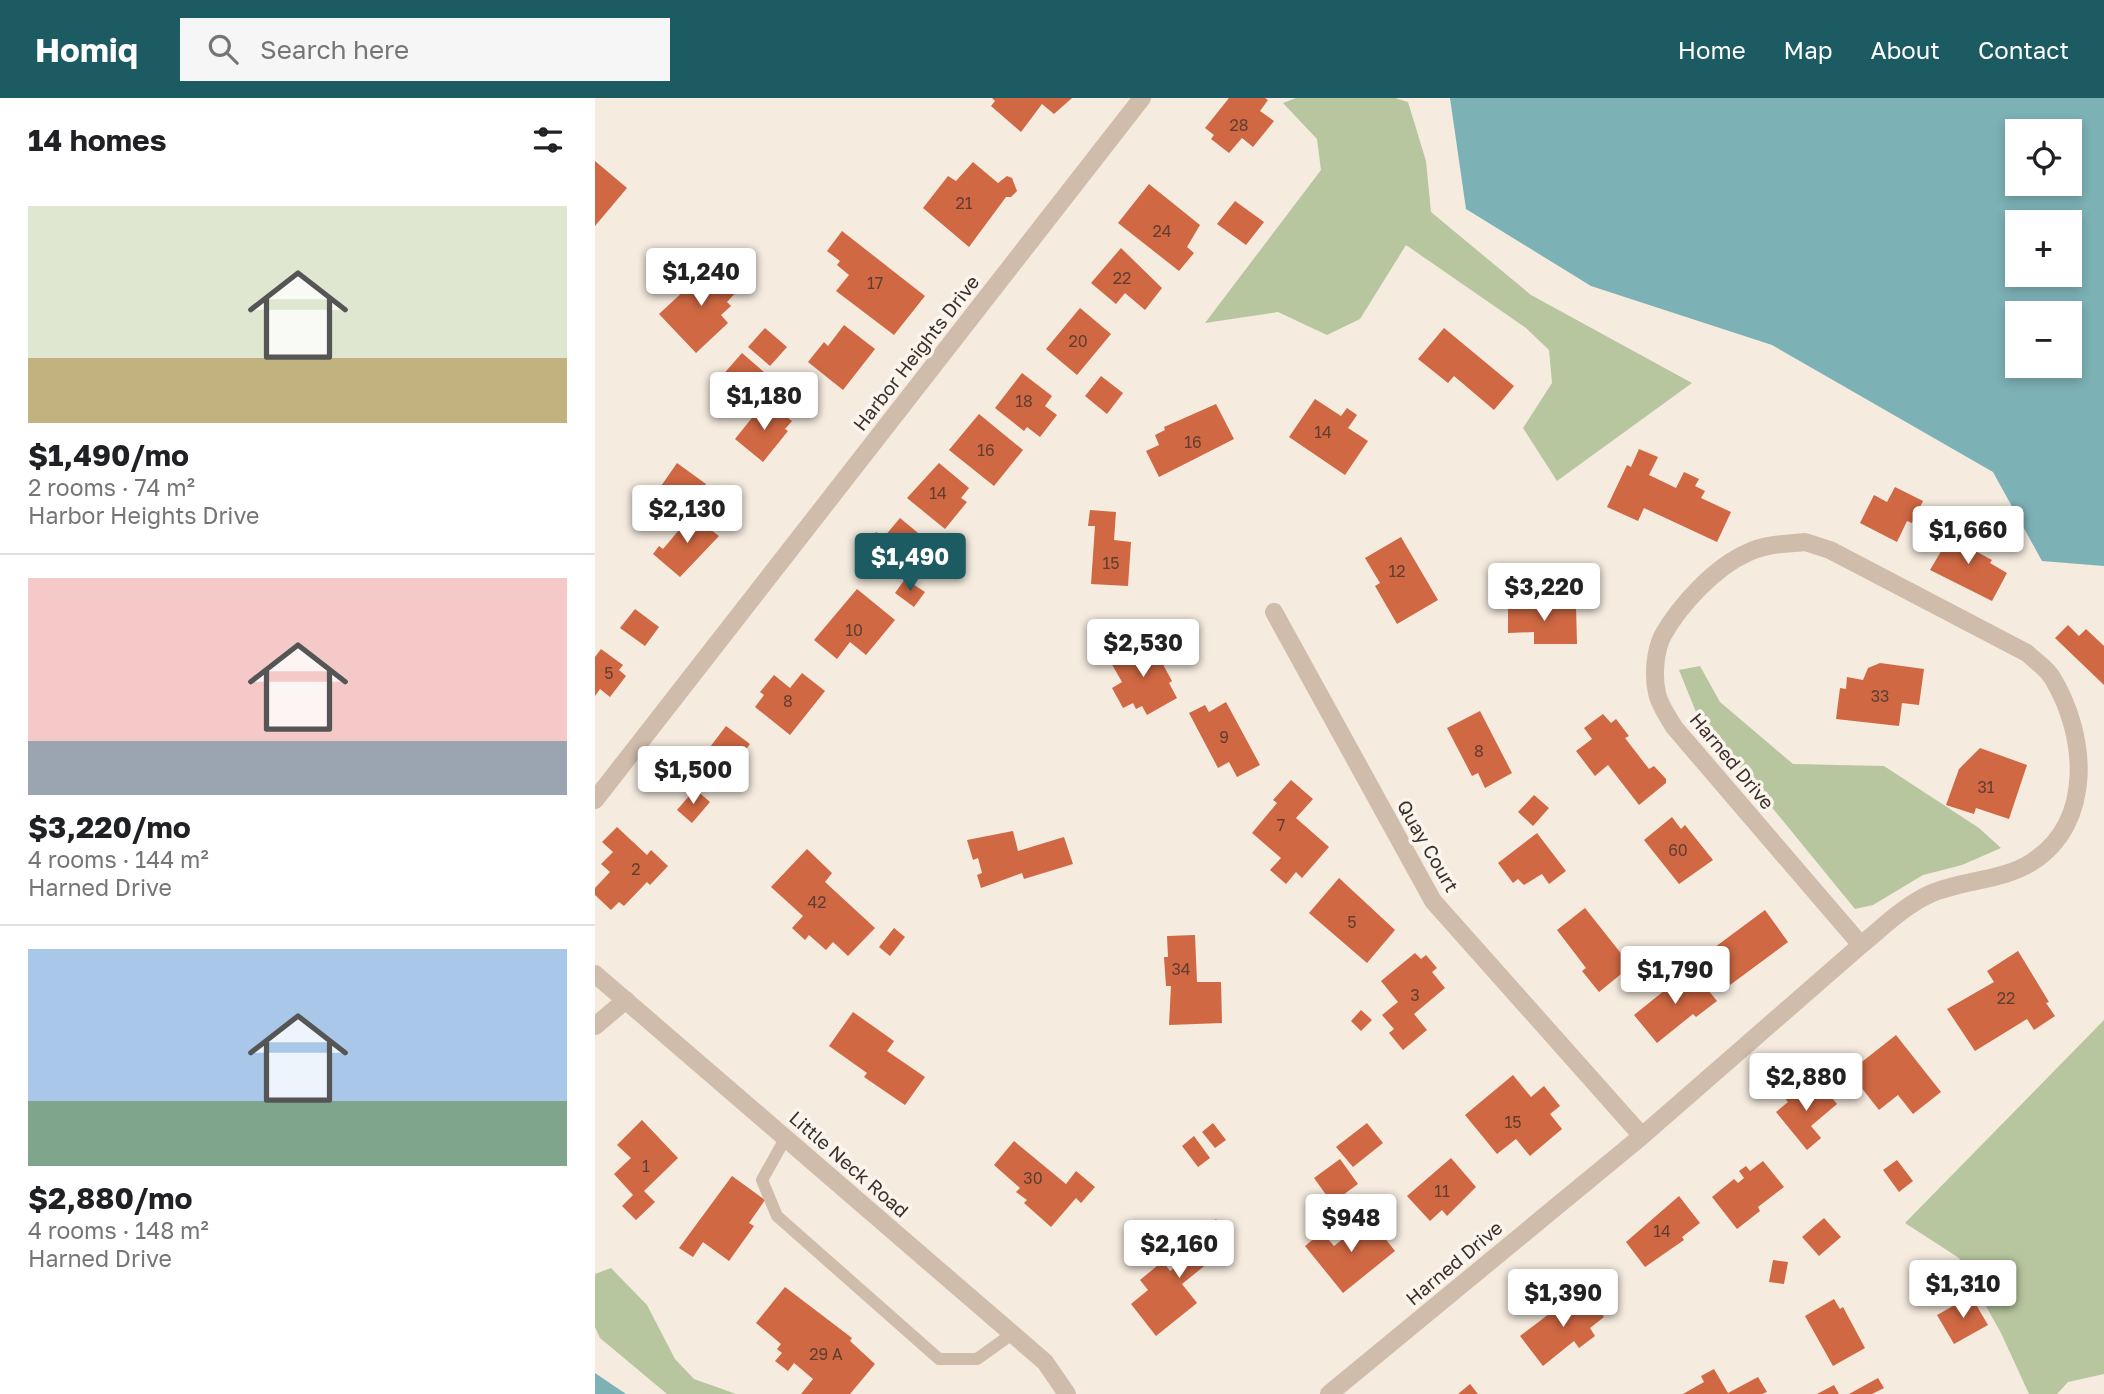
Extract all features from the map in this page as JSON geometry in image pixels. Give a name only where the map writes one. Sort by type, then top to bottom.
[{"type":"street","name":"Harbor Heights Drive","points":[[595,800],[1142,98]]},
{"type":"street","name":"Harned Drive","points":[[1329,1394],[1641,1136],[1861,945],[1928,894],[2031,863],[2053,845],[2070,816],[2080,785],[2080,755],[2053,678],[2027,653],[1830,550],[1805,542],[1776,544],[1747,552],[1721,569],[1689,602],[1663,636],[1655,666],[1657,695],[1674,727],[1861,945]]},
{"type":"street","name":"Quay Court","points":[[1274,612],[1433,901],[1641,1136]]},
{"type":"street","name":"Little Neck Road","points":[[595,974],[1045,1362],[1067,1394]]},
{"type":"street","points":[[595,1026],[626,1000]]},
{"type":"lane","points":[[786,1137],[762,1180],[777,1216],[939,1359],[977,1359],[1012,1334]]},
{"type":"green space","points":[[1296,98],[1395,98],[1408,102],[1426,161],[1431,212],[1531,295],[1692,383],[1557,481],[1523,428],[1552,383],[1549,350],[1526,328],[1406,245],[1360,319],[1327,335],[1278,312],[1205,323],[1321,170],[1317,139],[1283,103]]},
{"type":"green space","points":[[1700,666],[1720,702],[1793,764],[1884,766],[1979,828],[2001,848],[1962,865],[1923,875],[1873,905],[1855,909],[1698,717],[1679,670]]},
{"type":"green space","points":[[2104,1020],[2104,1374],[2068,1382],[2057,1394],[2029,1394],[2001,1333],[1959,1258],[1905,1223]]},
{"type":"green space","points":[[611,1268],[647,1305],[675,1359],[694,1379],[736,1394],[667,1394],[600,1338],[595,1327],[595,1274]]},
{"type":"water","points":[[1450,98],[2104,98],[2104,566],[2042,561],[1993,472],[1772,345],[1591,286],[1466,209]]},
{"type":"water","points":[[595,1373],[626,1394],[595,1394]]},
{"type":"building","points":[[992,98],[1072,98],[1054,114],[1042,104],[1021,132],[991,106],[995,101]]},
{"type":"building","points":[[1229,98],[1265,98],[1268,100],[1260,111],[1274,121],[1253,147],[1242,138],[1229,153],[1211,139],[1214,135],[1205,128]]},
{"type":"building","points":[[595,161],[627,188],[595,226]]},
{"type":"building","points":[[973,162],[998,183],[1007,176],[1012,178],[1017,191],[1011,197],[1006,197],[969,247],[923,208],[948,176],[956,181]]},
{"type":"building","points":[[1149,184],[1200,225],[1187,247],[1194,253],[1179,271],[1118,223]]},
{"type":"building","points":[[1235,201],[1264,222],[1246,245],[1217,224]]},
{"type":"building","points":[[842,231],[925,296],[894,335],[836,291],[849,275],[837,265],[840,261],[827,251]]},
{"type":"building","points":[[1121,248],[1162,288],[1145,310],[1125,293],[1116,304],[1091,283]]},
{"type":"building","points":[[715,262],[739,289],[727,302],[731,306],[721,315],[728,323],[696,353],[659,314]]},
{"type":"building","points":[[1080,308],[1111,334],[1077,375],[1046,349]]},
{"type":"building","points":[[844,325],[875,349],[843,390],[808,362],[824,342],[828,346]]},
{"type":"building","points":[[765,328],[787,347],[770,366],[748,347]]},
{"type":"building","points":[[1444,328],[1514,386],[1494,410],[1454,376],[1448,383],[1418,359]]},
{"type":"building","points":[[742,353],[764,372],[743,397],[720,378]]},
{"type":"building","points":[[1022,373],[1052,396],[1045,406],[1057,415],[1040,437],[1027,427],[1024,431],[995,408]]},
{"type":"building","points":[[1101,376],[1123,393],[1107,414],[1085,396]]},
{"type":"building","points":[[1315,399],[1341,416],[1347,408],[1357,415],[1348,428],[1368,441],[1345,475],[1289,437]]},
{"type":"building","points":[[769,403],[792,421],[785,429],[788,431],[763,462],[735,439],[759,409],[762,412]]},
{"type":"building","points":[[1216,404],[1234,439],[1159,477],[1146,451],[1159,445],[1155,435],[1165,430],[1164,427]]},
{"type":"building","points":[[979,414],[1023,450],[994,486],[949,450]]},
{"type":"building","points":[[1639,449],[1658,457],[1649,475],[1676,488],[1684,472],[1699,479],[1695,486],[1705,491],[1701,498],[1731,512],[1717,542],[1644,508],[1638,521],[1607,507],[1627,465],[1631,467]]},
{"type":"building","points":[[677,463],[706,484],[687,510],[659,489]]},
{"type":"building","points":[[939,463],[969,488],[961,498],[967,502],[945,529],[907,498]]},
{"type":"building","points":[[1895,487],[1923,501],[1912,523],[1907,521],[1897,542],[1860,523],[1874,495],[1887,502]]},
{"type":"building","points":[[1090,510],[1116,512],[1114,540],[1131,542],[1128,586],[1091,584],[1095,526],[1088,526]]},
{"type":"building","points":[[695,511],[701,516],[698,520],[719,536],[680,577],[653,554],[659,546],[663,549]]},
{"type":"building","points":[[900,518],[935,547],[910,577],[868,542],[876,532],[884,537]]},
{"type":"building","points":[[1956,526],[1970,534],[1968,538],[1981,546],[1977,552],[2007,573],[1992,601],[1930,570]]},
{"type":"building","points":[[1401,537],[1438,600],[1397,624],[1375,586],[1380,583],[1365,558]]},
{"type":"building","points":[[905,579],[925,592],[914,607],[895,593]]},
{"type":"building","points":[[857,589],[895,620],[866,655],[850,642],[837,659],[814,640]]},
{"type":"building","points":[[1535,603],[1535,607],[1576,606],[1577,644],[1534,644],[1534,632],[1508,633],[1508,604]]},
{"type":"building","points":[[635,609],[659,627],[645,646],[620,628]]},
{"type":"building","points":[[2068,625],[2079,636],[2086,629],[2104,646],[2104,685],[2055,638]]},
{"type":"building","points":[[1149,639],[1172,681],[1169,683],[1177,698],[1147,715],[1142,706],[1136,709],[1133,703],[1123,708],[1112,688],[1122,682],[1110,661]]},
{"type":"building","points":[[601,649],[623,665],[619,670],[626,676],[610,697],[600,689],[595,696],[595,657]]},
{"type":"building","points":[[1880,663],[1924,669],[1919,705],[1902,703],[1899,726],[1836,719],[1840,688],[1846,689],[1847,677],[1863,680],[1868,668]]},
{"type":"building","points":[[802,673],[825,691],[790,735],[755,707],[764,695],[760,692],[774,675],[790,688]]},
{"type":"building","points":[[1226,702],[1260,765],[1237,777],[1229,762],[1218,768],[1189,713],[1205,705],[1209,712]]},
{"type":"building","points":[[1480,711],[1512,773],[1485,788],[1478,773],[1472,776],[1447,728]]},
{"type":"building","points":[[1603,714],[1611,723],[1616,719],[1629,736],[1625,738],[1649,769],[1654,766],[1666,779],[1666,783],[1639,805],[1608,765],[1595,776],[1576,751],[1592,739],[1584,728]]},
{"type":"building","points":[[726,726],[750,744],[735,764],[710,747]]},
{"type":"building","points":[[1980,748],[2027,765],[2009,819],[1976,808],[1974,814],[1946,805],[1959,769]]},
{"type":"building","points":[[1291,780],[1313,799],[1296,818],[1329,847],[1302,878],[1296,872],[1286,884],[1270,870],[1281,858],[1252,833],[1277,803],[1273,800]]},
{"type":"building","points":[[695,789],[710,802],[692,823],[677,810]]},
{"type":"building","points":[[1534,795],[1549,808],[1533,826],[1518,812]]},
{"type":"building","points":[[1672,817],[1681,829],[1685,825],[1713,860],[1679,884],[1644,840]]},
{"type":"building","points":[[617,827],[647,855],[651,850],[668,866],[650,885],[647,882],[624,906],[619,902],[611,910],[595,895],[595,888],[610,872],[601,864],[613,852],[602,842]]},
{"type":"building","points":[[1013,831],[1018,851],[1064,837],[1073,864],[1024,879],[1022,873],[981,888],[977,875],[982,873],[978,858],[973,860],[967,840]]},
{"type":"building","points":[[1537,833],[1566,871],[1549,884],[1542,874],[1524,885],[1518,879],[1513,883],[1498,863]]},
{"type":"building","points":[[807,849],[832,873],[825,882],[875,928],[848,956],[833,942],[826,950],[809,935],[805,940],[792,928],[803,916],[771,887]]},
{"type":"building","points":[[1339,878],[1395,930],[1367,963],[1309,913]]},
{"type":"building","points":[[1585,908],[1631,966],[1599,992],[1582,971],[1586,968],[1557,930]]},
{"type":"building","points":[[1765,910],[1788,942],[1730,985],[1707,953]]},
{"type":"building","points":[[894,928],[905,937],[890,956],[879,947]]},
{"type":"building","points":[[1195,935],[1197,982],[1221,982],[1222,1023],[1169,1025],[1171,986],[1166,986],[1164,957],[1168,957],[1167,936]]},
{"type":"building","points":[[2018,951],[2055,1016],[2034,1030],[2027,1019],[1975,1051],[1947,1009],[1994,982],[1987,971]]},
{"type":"building","points":[[1415,953],[1421,959],[1426,955],[1437,968],[1432,972],[1445,988],[1414,1014],[1427,1030],[1403,1050],[1389,1033],[1394,1029],[1382,1015],[1398,1002],[1381,981]]},
{"type":"building","points":[[1691,969],[1717,1001],[1696,1017],[1693,1014],[1657,1043],[1634,1015]]},
{"type":"building","points":[[1361,1010],[1372,1020],[1361,1031],[1351,1021]]},
{"type":"building","points":[[853,1012],[894,1041],[887,1051],[925,1077],[905,1105],[864,1077],[867,1073],[829,1046]]},
{"type":"building","points":[[1896,1035],[1941,1092],[1913,1114],[1898,1095],[1879,1110],[1849,1072]]},
{"type":"building","points":[[1513,1075],[1531,1097],[1544,1086],[1560,1106],[1550,1114],[1562,1129],[1530,1156],[1516,1139],[1497,1154],[1465,1115]]},
{"type":"building","points":[[1805,1086],[1812,1096],[1823,1087],[1837,1104],[1811,1126],[1821,1138],[1807,1150],[1776,1112],[1788,1102],[1784,1097]]},
{"type":"building","points":[[642,1120],[678,1158],[644,1191],[655,1202],[636,1220],[622,1206],[633,1195],[614,1174],[631,1158],[617,1145]]},
{"type":"building","points":[[1213,1123],[1226,1140],[1215,1148],[1202,1132]]},
{"type":"building","points":[[1367,1123],[1383,1143],[1353,1167],[1336,1147]]},
{"type":"building","points":[[1194,1136],[1210,1158],[1198,1167],[1182,1146]]},
{"type":"building","points":[[1014,1141],[1066,1184],[1076,1171],[1095,1187],[1081,1203],[1076,1198],[1051,1227],[1024,1203],[1027,1200],[1016,1192],[1020,1188],[994,1165]]},
{"type":"building","points":[[1451,1158],[1476,1187],[1447,1216],[1442,1210],[1430,1221],[1407,1196]]},
{"type":"building","points":[[1340,1159],[1358,1184],[1332,1203],[1314,1178]]},
{"type":"building","points":[[1897,1160],[1913,1181],[1899,1192],[1883,1170]]},
{"type":"building","points":[[1763,1161],[1784,1187],[1758,1207],[1760,1211],[1737,1229],[1712,1197],[1734,1179],[1738,1183],[1744,1178],[1739,1171],[1746,1166],[1750,1171]]},
{"type":"building","points":[[732,1176],[765,1200],[749,1223],[754,1226],[729,1261],[703,1242],[693,1257],[679,1248]]},
{"type":"building","points":[[1679,1196],[1700,1223],[1682,1237],[1684,1240],[1645,1267],[1626,1242]]},
{"type":"building","points":[[1369,1218],[1395,1251],[1343,1293],[1305,1246],[1322,1232],[1334,1246]]},
{"type":"building","points":[[1824,1218],[1841,1237],[1819,1256],[1802,1237]]},
{"type":"building","points":[[1216,1219],[1234,1242],[1182,1284],[1197,1303],[1156,1336],[1131,1304],[1148,1290],[1140,1280],[1163,1261],[1170,1271],[1188,1257],[1180,1248]]},
{"type":"building","points":[[1773,1260],[1788,1262],[1784,1284],[1769,1282]]},
{"type":"building","points":[[785,1287],[852,1338],[850,1341],[875,1364],[850,1394],[801,1394],[813,1379],[794,1363],[788,1371],[775,1361],[782,1353],[777,1349],[781,1344],[756,1323]]},
{"type":"building","points":[[1585,1294],[1604,1317],[1590,1328],[1595,1336],[1579,1348],[1574,1341],[1543,1366],[1520,1336],[1566,1301],[1571,1306]]},
{"type":"building","points":[[1971,1296],[1988,1325],[1954,1344],[1937,1315]]},
{"type":"building","points":[[1834,1299],[1840,1309],[1843,1307],[1865,1348],[1833,1366],[1805,1316]]},
{"type":"building","points":[[1714,1369],[1728,1393],[1758,1377],[1767,1392],[1762,1394],[1683,1394],[1704,1382],[1701,1376]]},
{"type":"building","points":[[1878,1378],[1884,1388],[1872,1394],[1849,1394]]},
{"type":"building","points":[[1470,1384],[1478,1394],[1458,1394]]},
{"type":"building","points":[[1834,1385],[1839,1394],[1817,1394]]}]
